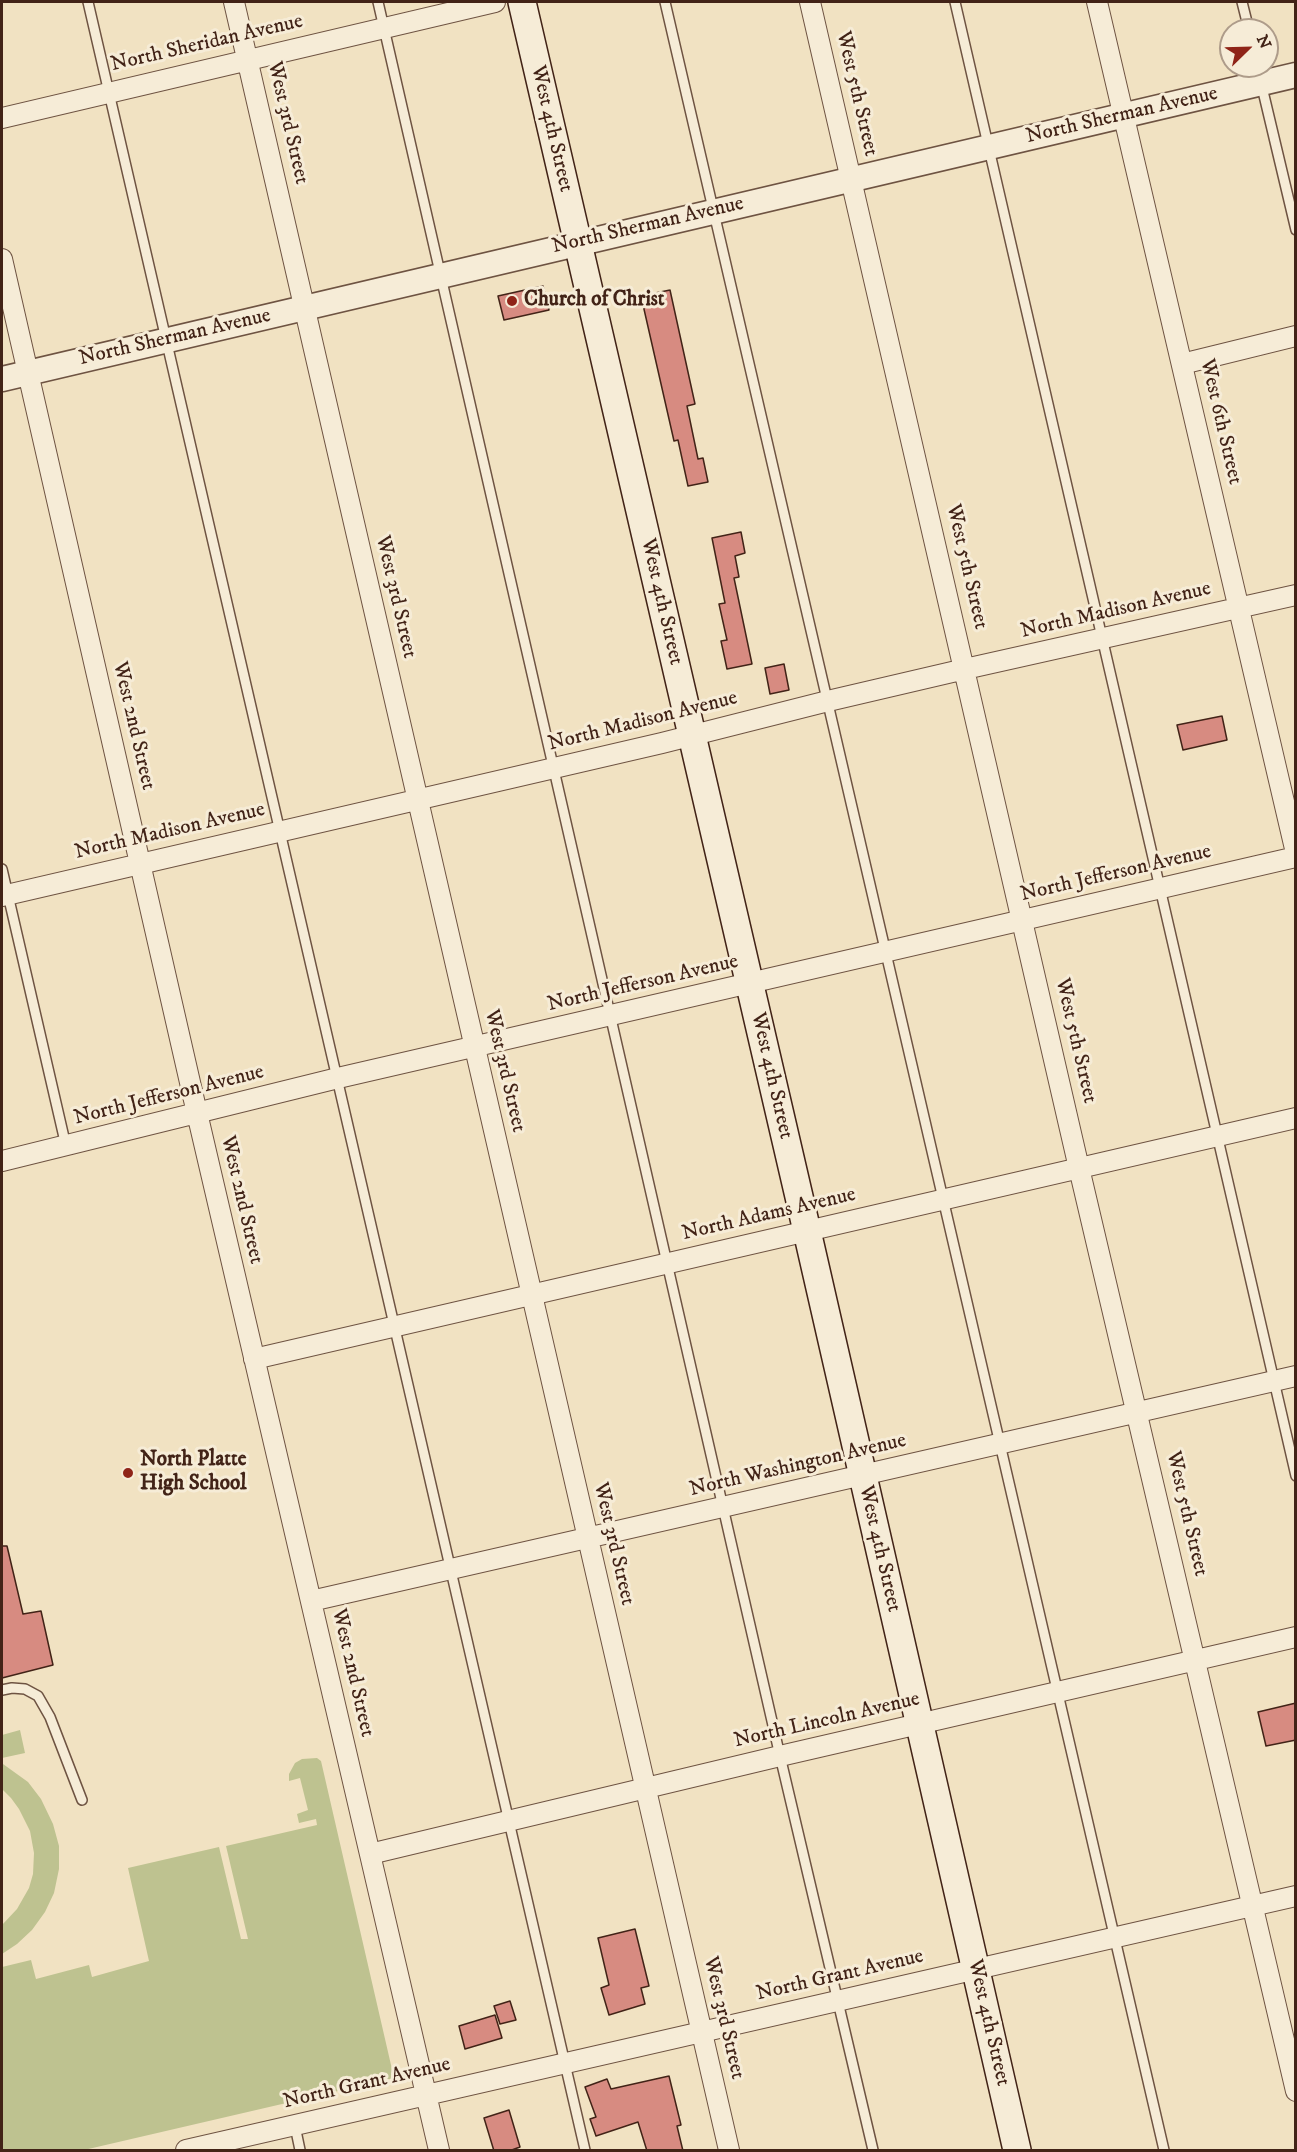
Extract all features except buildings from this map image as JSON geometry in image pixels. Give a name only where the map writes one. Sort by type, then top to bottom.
[{"type":"main road","name":"West 4th Street","points":[[522,2],[807,1231],[1017,2151]]},
{"type":"street","name":"West 3rd Street","points":[[234,2],[729,2151]]},
{"type":"street","name":"North Sheridan Avenue","points":[[2,118],[495,2]]},
{"type":"street","name":"West 5th Street","points":[[810,2],[1079,1168],[1296,2091]]},
{"type":"street","name":"West 6th Street","points":[[1097,2],[1296,855]]},
{"type":"street","name":"North Sherman Avenue","points":[[1279,75],[1296,75]]},
{"type":"street","name":"North Sherman Avenue","points":[[2,379],[1124,116],[1249,78]]},
{"type":"street","name":"West 2nd Street","points":[[2,259],[197,1113],[439,2151]]},
{"type":"street","points":[[1182,364],[1296,336]]},
{"type":"street","name":"North Madison Avenue","points":[[4,895],[554,769],[965,669],[1296,595]]},
{"type":"street","name":"North Jefferson Avenue","points":[[2,1161],[338,1078],[750,984],[1296,855]]},
{"type":"street","name":"North Adams Avenue","points":[[254,1359],[1296,1118]]},
{"type":"street","name":"North Washington Avenue","points":[[311,1601],[1296,1376]]},
{"type":"street","name":"North Lincoln Avenue","points":[[370,1854],[780,1756],[1296,1637]]},
{"type":"street","name":"North Grant Avenue","points":[[186,2151],[1296,1896]]},
{"type":"lane","points":[[88,2],[585,2151]]},
{"type":"lane","points":[[378,2],[780,1756],[873,2151]]},
{"type":"lane","points":[[665,2],[1164,2151]]},
{"type":"lane","points":[[955,2],[1296,1476]]},
{"type":"lane","points":[[1242,2],[1246,18]]},
{"type":"lane","points":[[1260,78],[1296,230]]},
{"type":"lane","points":[[2,869],[4,895],[66,1146]]},
{"type":"lane","points":[[2,1690],[25,1689],[38,1696],[50,1717],[82,1800]]},
{"type":"lane","points":[[295,2126],[300,2151]]},
{"type":"green space","points":[[20,1730],[25,1753],[2,1758],[2,1735]]},
{"type":"green space","points":[[2,1758],[3,1764],[28,1782],[41,1799],[53,1824],[59,1846],[59,1869],[54,1893],[45,1912],[32,1930],[2,1954],[2,1925],[17,1909],[29,1888],[33,1874],[34,1853],[30,1831],[19,1809],[2,1789]]},
{"type":"green space","points":[[317,1758],[321,1761],[394,2078],[84,2150],[2,2150],[2,1967],[31,1960],[36,1979],[89,1965],[92,1977],[149,1961],[128,1868],[219,1847],[241,1939],[248,1939],[226,1846],[317,1825],[316,1819],[299,1823],[297,1814],[308,1810],[300,1778],[289,1781],[289,1774],[295,1763],[302,1759]]},
{"type":"place","name":"Church of Christ","points":[[512,301]]},
{"type":"place","name":"North Platte High School","points":[[128,1473]]}]
